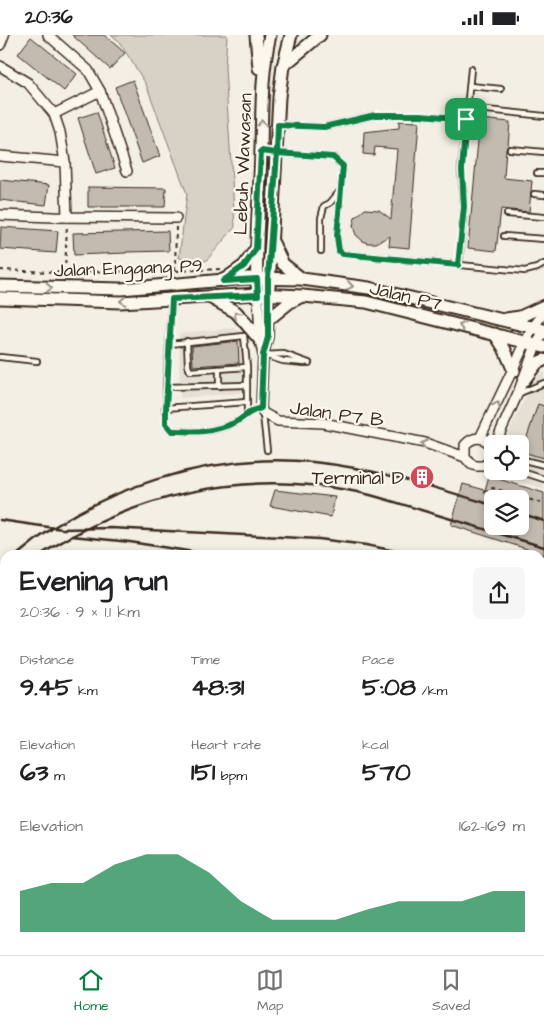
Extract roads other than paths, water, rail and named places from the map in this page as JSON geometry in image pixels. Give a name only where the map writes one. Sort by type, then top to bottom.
[{"type":"main road","points":[[256,35],[262,95]]},
{"type":"main road","name":"Lebuh Wawasan","points":[[263,279],[256,249],[262,95],[266,53],[270,35]]},
{"type":"main road","name":"Lebuh Wawasan","points":[[263,294],[263,279],[271,240],[279,97],[283,66],[291,35]]},
{"type":"main road","points":[[283,66],[320,35]]},
{"type":"main road","points":[[271,240],[283,264],[302,279]]},
{"type":"main road","points":[[223,281],[244,266],[256,249]]},
{"type":"main road","name":"Jalan Enggang P9","points":[[0,286],[121,289],[223,281],[302,279]]},
{"type":"main road","name":"Jalan P7","points":[[302,279],[370,288],[540,330]]},
{"type":"main road","name":"Jalan P7","points":[[208,297],[263,294],[366,302],[535,345]]},
{"type":"main road","points":[[269,319],[290,302],[303,296]]},
{"type":"main road","points":[[208,297],[236,312],[260,340]]},
{"type":"main road","name":"Jalan Enggang P9","points":[[0,298],[120,302],[208,297]]},
{"type":"main road","points":[[499,319],[520,317],[544,306]]},
{"type":"main road","points":[[495,334],[504,348],[514,371]]},
{"type":"main road","points":[[524,380],[537,363],[544,360]]},
{"type":"street","points":[[0,45],[4,35]]},
{"type":"street","points":[[48,35],[88,70],[100,91],[127,171]]},
{"type":"street","points":[[0,66],[28,83],[54,114],[60,132],[65,162],[67,217]]},
{"type":"street","points":[[54,114],[100,91]]},
{"type":"street","points":[[0,156],[65,162]]},
{"type":"street","points":[[0,215],[176,218]]},
{"type":"street","points":[[263,294],[269,319],[268,337],[263,355]]},
{"type":"street","points":[[262,411],[263,355],[260,340],[263,294]]},
{"type":"street","points":[[499,435],[524,380],[544,313]]},
{"type":"street","points":[[465,457],[466,445],[474,438],[480,438],[514,371],[535,345]]},
{"type":"street","name":"Jalan P7 B","points":[[262,411],[278,421],[323,423],[425,443],[465,457],[473,466],[484,466]]},
{"type":"street","name":"Jalan P7 B","points":[[480,438],[484,440]]},
{"type":"lane","points":[[458,265],[464,207],[462,170],[471,69]]},
{"type":"lane","points":[[470,86],[501,89]]},
{"type":"lane","points":[[468,108],[544,117]]},
{"type":"lane","points":[[278,125],[324,127],[382,115],[421,115],[466,119]]},
{"type":"lane","points":[[510,149],[544,152]]},
{"type":"lane","points":[[261,151],[333,157],[343,166],[337,236],[339,251],[348,255],[525,271],[544,264]]},
{"type":"lane","points":[[537,173],[544,173]]},
{"type":"lane","points":[[321,251],[321,218],[324,206],[330,203],[341,190]]},
{"type":"lane","points":[[534,194],[544,195]]},
{"type":"lane","points":[[507,214],[544,217]]},
{"type":"lane","points":[[504,236],[544,239]]},
{"type":"lane","points":[[172,299],[166,387],[166,424],[172,431],[212,431],[236,422],[251,411],[262,411],[268,450]]},
{"type":"lane","points":[[170,344],[244,336],[247,367],[247,413]]},
{"type":"lane","points":[[187,341],[190,371],[247,367]]},
{"type":"lane","points":[[284,354],[309,363],[283,361],[263,355],[284,354]]},
{"type":"lane","points":[[0,357],[37,361]]},
{"type":"lane","points":[[219,369],[219,386]]},
{"type":"lane","points":[[518,393],[544,383]]},
{"type":"lane","points":[[166,387],[247,385]]},
{"type":"lane","points":[[166,409],[247,402]]},
{"type":"lane","points":[[529,461],[544,465]]},
{"type":"lane","points":[[529,474],[544,479]]},
{"type":"railway","points":[[23,550],[48,531],[118,493],[195,469],[234,463],[274,460],[336,465],[404,479],[484,503]]},
{"type":"railway","points":[[49,550],[76,534],[112,517],[150,503],[226,486],[266,483],[306,485],[366,494],[544,547]]},
{"type":"railway","points":[[529,516],[544,521]]},
{"type":"railway","points":[[0,520],[62,529],[111,528],[319,539],[390,550]]},
{"type":"railway","points":[[72,536],[181,550]]},
{"type":"place","name":"Terminal D","points":[[422,477]]}]
